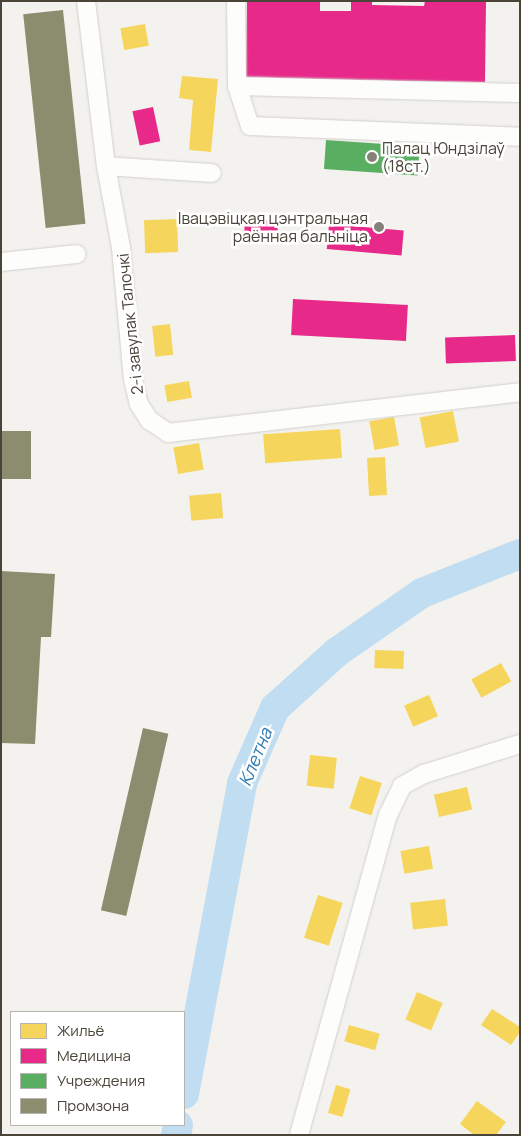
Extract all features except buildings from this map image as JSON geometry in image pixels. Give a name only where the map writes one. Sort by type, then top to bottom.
[{"type":"street","name":"2-і завулак Талочкі","points":[[86,1],[106,166],[121,248],[133,379],[139,404],[149,420],[168,432],[520,392]]},
{"type":"street","points":[[236,1],[237,86],[250,126],[520,137]]},
{"type":"street","points":[[237,86],[520,93]]},
{"type":"street","points":[[106,166],[212,173]]},
{"type":"street","points":[[1,262],[76,254]]},
{"type":"street","points":[[299,1135],[388,815],[402,786],[424,774],[520,744]]},
{"type":"waterway","name":"Клетна","points":[[185,1089],[242,783],[275,708],[337,652],[422,593],[520,554]]},
{"type":"waterway","name":"Клетна","points":[[176,1135],[178,1126]]},
{"type":"place","name":"Палац Юндзілаў (18ст.)","points":[[372,157]]},
{"type":"place","name":"Івацэвіцкая цэнтральная раённая бальніца","points":[[379,227]]}]
